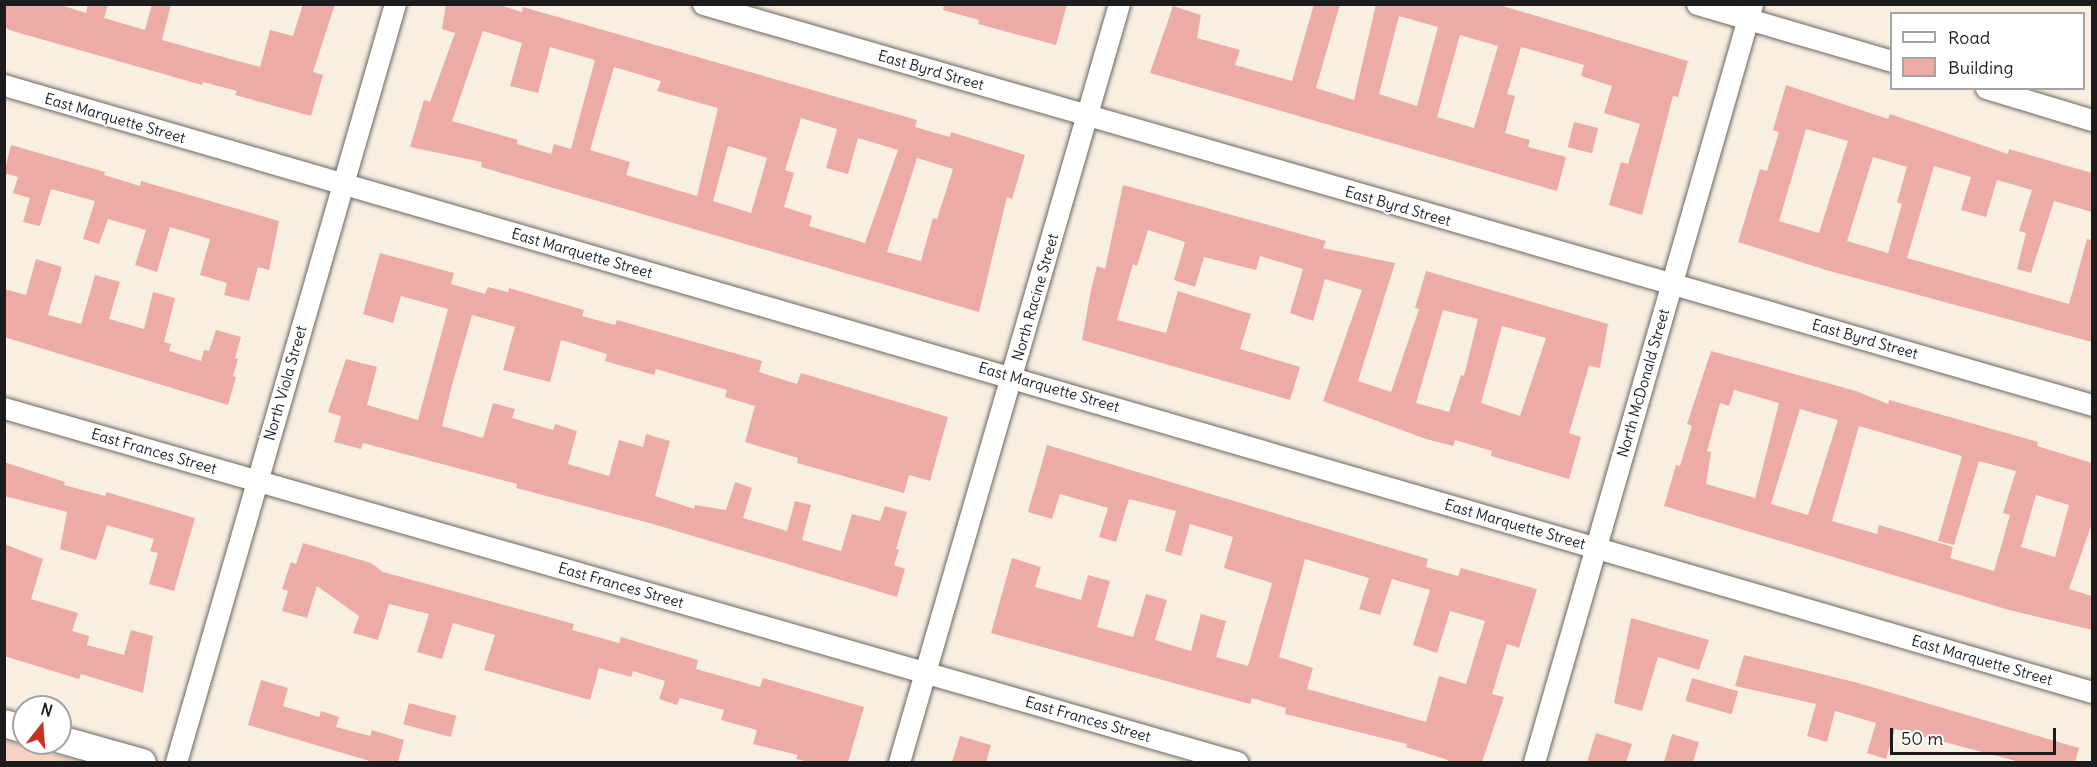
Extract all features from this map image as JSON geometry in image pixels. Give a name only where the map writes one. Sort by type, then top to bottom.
[{"type":"street","name":"North Viola Street","points":[[176,762],[395,4]]},
{"type":"street","name":"East Byrd Street","points":[[704,4],[2092,405]]},
{"type":"street","name":"North Racine Street","points":[[899,762],[1013,377],[1119,4]]},
{"type":"street","points":[[1697,4],[1750,12],[1890,60]]},
{"type":"street","name":"North McDonald Street","points":[[1534,762],[1750,12]]},
{"type":"street","name":"East Marquette Street","points":[[4,85],[2092,692]]},
{"type":"street","points":[[1993,90],[2092,120]]},
{"type":"street","name":"East Frances Street","points":[[4,408],[1237,762]]},
{"type":"street","points":[[72,742],[142,762]]},
{"type":"shaded area","points":[[4,741],[12,743],[12,755],[55,755],[80,762],[5,762]]},
{"type":"building","points":[[4,4],[57,4],[86,13],[88,4],[108,4],[104,18],[145,30],[152,4],[171,4],[162,40],[260,67],[270,30],[293,36],[303,4],[335,4],[313,72],[323,75],[311,116],[235,95],[237,91],[203,82],[202,85],[9,30],[4,26]]},
{"type":"building","points":[[446,4],[496,4],[522,12],[523,7],[917,120],[915,127],[950,137],[951,132],[1025,155],[1012,199],[1007,197],[979,312],[481,167],[482,162],[410,147],[424,100],[430,102],[455,33],[442,29]],"holes":[[[483,31],[522,43],[510,86],[538,93],[550,47],[595,60],[571,149],[554,144],[551,154],[517,144],[518,140],[452,121]],[[614,67],[661,81],[657,91],[718,108],[697,196],[626,175],[630,162],[590,150]],[[801,118],[837,129],[826,168],[848,174],[858,138],[898,150],[865,243],[809,226],[812,216],[784,207],[794,173],[785,170]],[[728,146],[767,158],[751,213],[713,201]],[[917,158],[953,169],[937,219],[933,218],[921,261],[887,252]]]},
{"type":"building","points":[[944,4],[1067,4],[1056,45],[978,24],[979,20],[943,10]]},
{"type":"building","points":[[1314,4],[1340,4],[1316,88],[1354,100],[1376,4],[1496,4],[1688,61],[1678,97],[1673,96],[1642,215],[1609,205],[1621,162],[1628,164],[1640,124],[1604,113],[1612,86],[1581,76],[1584,65],[1521,47],[1507,94],[1515,96],[1505,133],[1530,140],[1528,147],[1566,157],[1557,191],[1150,73],[1173,6],[1201,15],[1197,38],[1240,50],[1235,65],[1292,81]],"holes":[[[1399,16],[1438,27],[1417,106],[1379,94]],[[1460,35],[1498,46],[1474,128],[1437,117]]]},
{"type":"building","points":[[1786,85],[1888,119],[1890,114],[2008,154],[2009,149],[2092,173],[2092,212],[2054,201],[2031,273],[2017,269],[2026,233],[2019,231],[2032,190],[1997,180],[1986,217],[1961,210],[1971,177],[1934,166],[1907,258],[2069,304],[2087,239],[2092,240],[2092,342],[1826,270],[1738,242],[1760,169],[1767,171],[1779,132],[1773,130]],"holes":[[[1806,129],[1848,141],[1819,233],[1779,221]],[[1873,157],[1907,167],[1897,202],[1902,204],[1888,253],[1847,241]]]},
{"type":"building","points":[[1574,122],[1598,128],[1592,153],[1568,147]]},
{"type":"building","points":[[11,145],[105,172],[104,175],[140,186],[141,181],[279,221],[269,270],[258,267],[249,301],[224,295],[227,283],[200,275],[210,239],[170,227],[157,272],[135,265],[146,230],[108,219],[99,244],[83,239],[95,201],[51,189],[40,226],[23,222],[30,198],[13,193],[18,177],[4,173]]},
{"type":"building","points":[[1123,185],[1326,241],[1323,248],[1395,263],[1358,381],[1391,392],[1419,309],[1415,308],[1426,271],[1608,324],[1600,368],[1589,366],[1569,433],[1581,437],[1569,479],[1491,456],[1492,451],[1455,440],[1453,446],[1426,439],[1323,401],[1362,290],[1325,279],[1313,321],[1290,313],[1303,269],[1260,256],[1256,270],[1204,257],[1195,287],[1174,280],[1185,242],[1148,230],[1137,266],[1133,264],[1117,320],[1166,333],[1178,291],[1251,314],[1240,349],[1300,367],[1290,400],[1082,340],[1097,266],[1105,269]],"holes":[[[1443,310],[1478,319],[1464,376],[1461,375],[1449,412],[1416,403]],[[1502,326],[1546,338],[1520,416],[1481,403]]]},
{"type":"building","points":[[380,253],[454,273],[451,284],[485,294],[488,287],[508,292],[509,288],[584,310],[582,316],[615,325],[617,320],[762,361],[759,372],[797,384],[801,373],[948,417],[930,481],[909,475],[904,493],[797,463],[798,458],[745,442],[755,406],[725,397],[727,390],[656,369],[654,375],[605,361],[607,354],[561,340],[550,382],[503,370],[515,327],[472,315],[452,385],[442,426],[483,438],[493,403],[515,409],[512,418],[553,430],[555,424],[577,431],[568,464],[609,476],[619,440],[643,447],[646,434],[670,441],[655,496],[694,509],[695,505],[726,510],[735,482],[752,488],[743,518],[787,531],[795,501],[811,505],[802,540],[841,551],[852,514],[880,521],[885,506],[907,512],[896,549],[899,550],[894,565],[905,569],[897,597],[653,524],[516,488],[517,484],[363,443],[361,449],[334,442],[341,416],[328,412],[346,359],[377,367],[367,405],[418,420],[448,309],[401,296],[393,323],[363,314]]},
{"type":"building","points":[[36,259],[62,267],[48,315],[81,324],[95,275],[120,282],[109,319],[144,329],[153,292],[175,298],[164,342],[171,344],[169,351],[201,361],[204,350],[209,351],[216,330],[241,337],[235,358],[238,359],[233,376],[236,377],[228,405],[4,337],[4,289],[26,295]]},
{"type":"building","points":[[1711,351],[1856,391],[1888,404],[1889,400],[2038,442],[2037,446],[2092,463],[2092,523],[2069,589],[2092,596],[2092,630],[2009,610],[1664,506],[1676,465],[1680,466],[1692,426],[1687,424]],"holes":[[[1734,390],[1779,403],[1755,498],[1706,484],[1711,452],[1707,451],[1720,403],[1729,406]],[[1800,409],[1838,420],[1808,515],[1771,504]],[[1859,426],[1962,456],[1938,541],[1954,545],[1979,461],[2016,471],[2003,513],[2010,515],[1994,571],[1950,558],[1953,547],[1879,525],[1877,534],[1832,521]],[[2036,495],[2069,505],[2055,557],[2021,547]]]},
{"type":"building","points":[[1047,445],[1428,559],[1426,567],[1458,576],[1461,568],[1537,589],[1519,648],[1507,644],[1492,694],[1504,697],[1482,762],[1447,762],[1448,760],[1406,747],[1407,744],[1285,714],[1286,708],[1252,698],[1250,704],[991,633],[1012,558],[1041,567],[1035,587],[1081,600],[1088,575],[1110,581],[1097,627],[1133,637],[1146,594],[1167,600],[1155,640],[1191,651],[1201,614],[1226,621],[1216,657],[1248,666],[1272,583],[1224,568],[1233,537],[1190,524],[1181,556],[1165,551],[1176,511],[1129,499],[1116,542],[1099,537],[1108,508],[1060,494],[1052,519],[1028,512]],"holes":[[[1305,559],[1369,578],[1359,609],[1380,615],[1392,579],[1430,590],[1413,645],[1437,653],[1450,611],[1485,621],[1466,684],[1439,676],[1426,722],[1307,689],[1313,668],[1279,657]]]},
{"type":"building","points":[[4,462],[65,482],[64,485],[105,496],[106,492],[195,518],[174,591],[149,584],[158,553],[150,551],[154,539],[107,525],[96,560],[60,549],[67,512],[4,496]]},
{"type":"building","points":[[303,543],[371,563],[383,572],[574,624],[572,630],[619,643],[621,637],[698,660],[696,669],[760,687],[763,678],[864,707],[848,762],[809,762],[796,759],[798,755],[753,744],[757,730],[721,720],[724,710],[680,698],[677,705],[659,699],[665,681],[633,671],[631,677],[599,668],[590,700],[484,670],[495,635],[453,623],[442,659],[417,652],[429,614],[389,604],[378,640],[353,633],[359,616],[317,586],[307,618],[282,611],[288,591],[282,589],[291,562],[296,564]]},
{"type":"building","points":[[4,544],[43,559],[31,599],[78,613],[72,631],[89,636],[87,645],[124,655],[131,630],[153,636],[143,693],[81,674],[79,679],[4,656]]},
{"type":"building","points":[[1631,618],[1709,640],[1699,670],[1658,657],[1642,711],[1614,703]]},
{"type":"building","points":[[1744,655],[1858,683],[2079,748],[2075,762],[2020,762],[1895,729],[1886,759],[1867,753],[1876,723],[1835,711],[1827,742],[1807,736],[1816,704],[1735,686]]},
{"type":"building","points":[[1692,678],[1738,691],[1732,714],[1685,701]]},
{"type":"building","points":[[261,680],[288,688],[283,706],[319,717],[321,711],[339,717],[336,727],[370,736],[372,730],[404,740],[398,762],[373,762],[248,725]]},
{"type":"building","points":[[409,703],[456,716],[451,737],[403,724]]},
{"type":"building","points":[[1596,733],[1632,744],[1626,762],[1587,762]]},
{"type":"building","points":[[1672,734],[1699,742],[1693,762],[1664,762]]},
{"type":"building","points":[[960,736],[991,745],[986,762],[952,762]]}]
